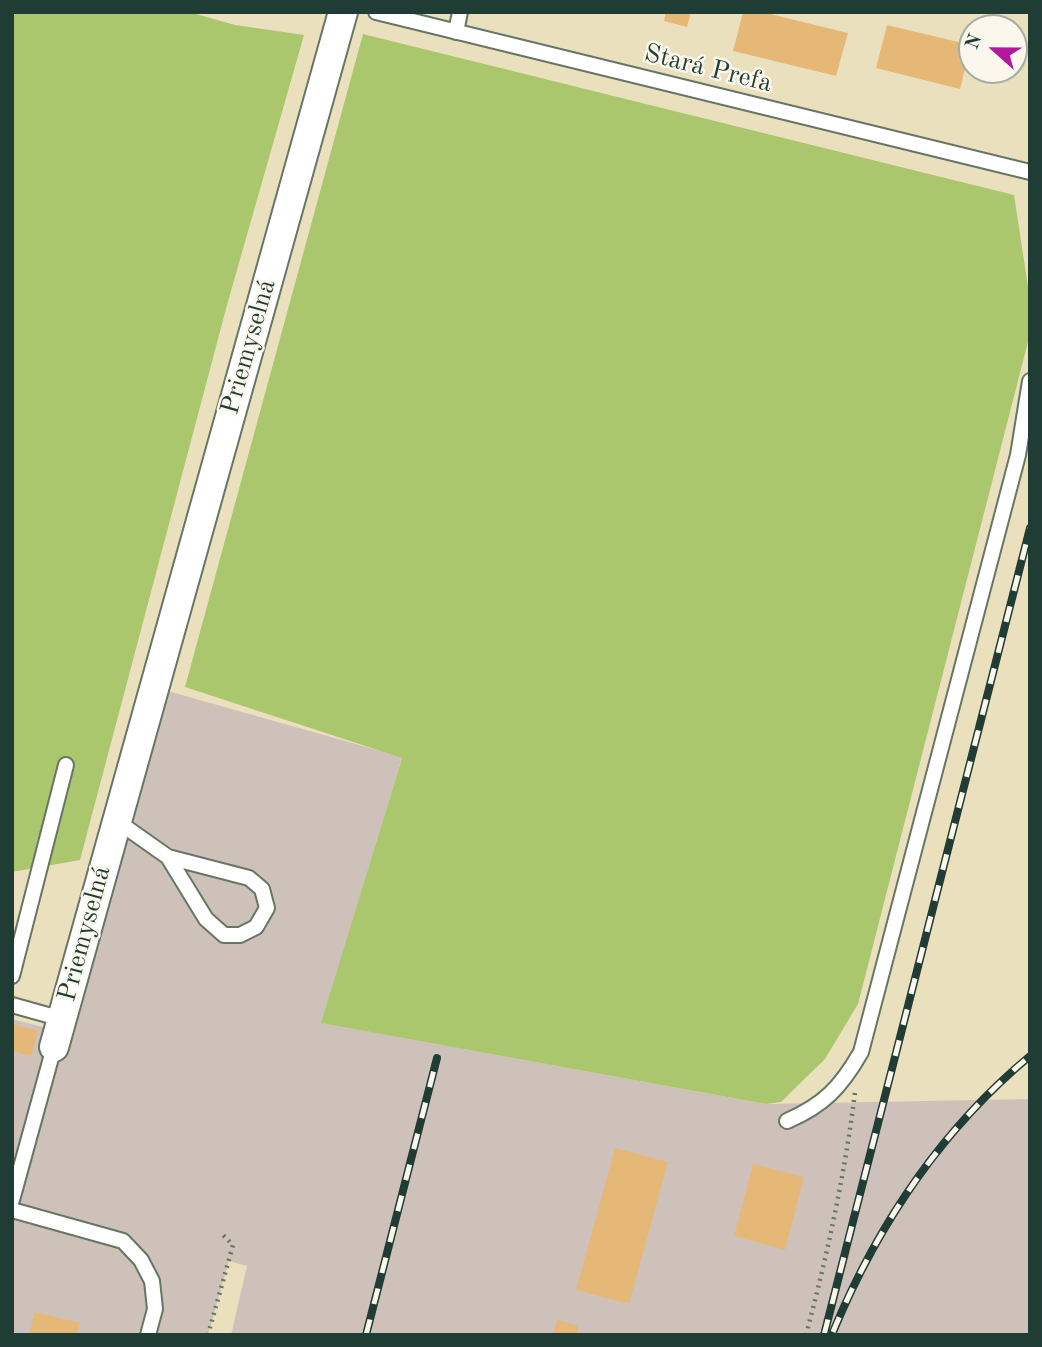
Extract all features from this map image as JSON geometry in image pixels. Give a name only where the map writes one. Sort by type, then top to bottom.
[{"type":"street","name":"Priemyselná","points":[[54,1047],[343,12]]},
{"type":"lane","name":"Stará Prefa","points":[[376,12],[1030,172]]},
{"type":"lane","points":[[456,33],[460,12]]},
{"type":"lane","points":[[787,1121],[805,1114],[833,1094],[861,1052],[1018,455],[1030,381]]},
{"type":"lane","points":[[12,976],[66,765]]},
{"type":"lane","points":[[117,821],[168,857],[250,878],[262,889],[267,908],[257,927],[240,935],[224,935],[206,919],[168,857]]},
{"type":"lane","points":[[12,1005],[61,1020]]},
{"type":"lane","points":[[12,1200],[54,1047]]},
{"type":"lane","points":[[12,1210],[123,1241],[141,1260],[152,1281],[155,1310],[148,1335]]},
{"type":"path","points":[[806,1335],[820,1284],[856,1091]]},
{"type":"path","points":[[208,1335],[233,1244],[221,1233]]},
{"type":"shaded area","points":[[157,688],[402,757],[322,1023],[766,1104],[1030,1099],[1030,1335],[231,1335],[247,1266],[229,1261],[208,1335],[12,1335],[12,1019],[58,1031]]},
{"type":"green space","points":[[12,12],[189,12],[235,25],[304,35],[227,305],[80,860],[12,872]]},
{"type":"green space","points":[[363,34],[1014,195],[1030,300],[1030,334],[858,1004],[825,1059],[781,1102],[766,1104],[321,1023],[402,758],[185,687]]},
{"type":"building","points":[[666,12],[691,12],[687,27],[664,21]]},
{"type":"building","points":[[743,12],[762,12],[848,33],[836,76],[733,51]]},
{"type":"building","points":[[887,25],[958,42],[958,84],[961,84],[960,89],[876,68]]},
{"type":"building","points":[[12,1024],[38,1031],[31,1056],[12,1051]]},
{"type":"building","points":[[615,1148],[668,1162],[629,1304],[576,1290]]},
{"type":"building","points":[[753,1164],[804,1177],[785,1250],[734,1236]]},
{"type":"building","points":[[35,1312],[80,1323],[77,1335],[29,1335]]},
{"type":"building","points":[[557,1320],[578,1326],[576,1335],[553,1335]]},
{"type":"railway","points":[[824,1335],[1030,528]]},
{"type":"railway","points":[[833,1332],[870,1255],[915,1182],[968,1115],[1030,1056]]},
{"type":"railway","points":[[366,1335],[437,1058]]}]
